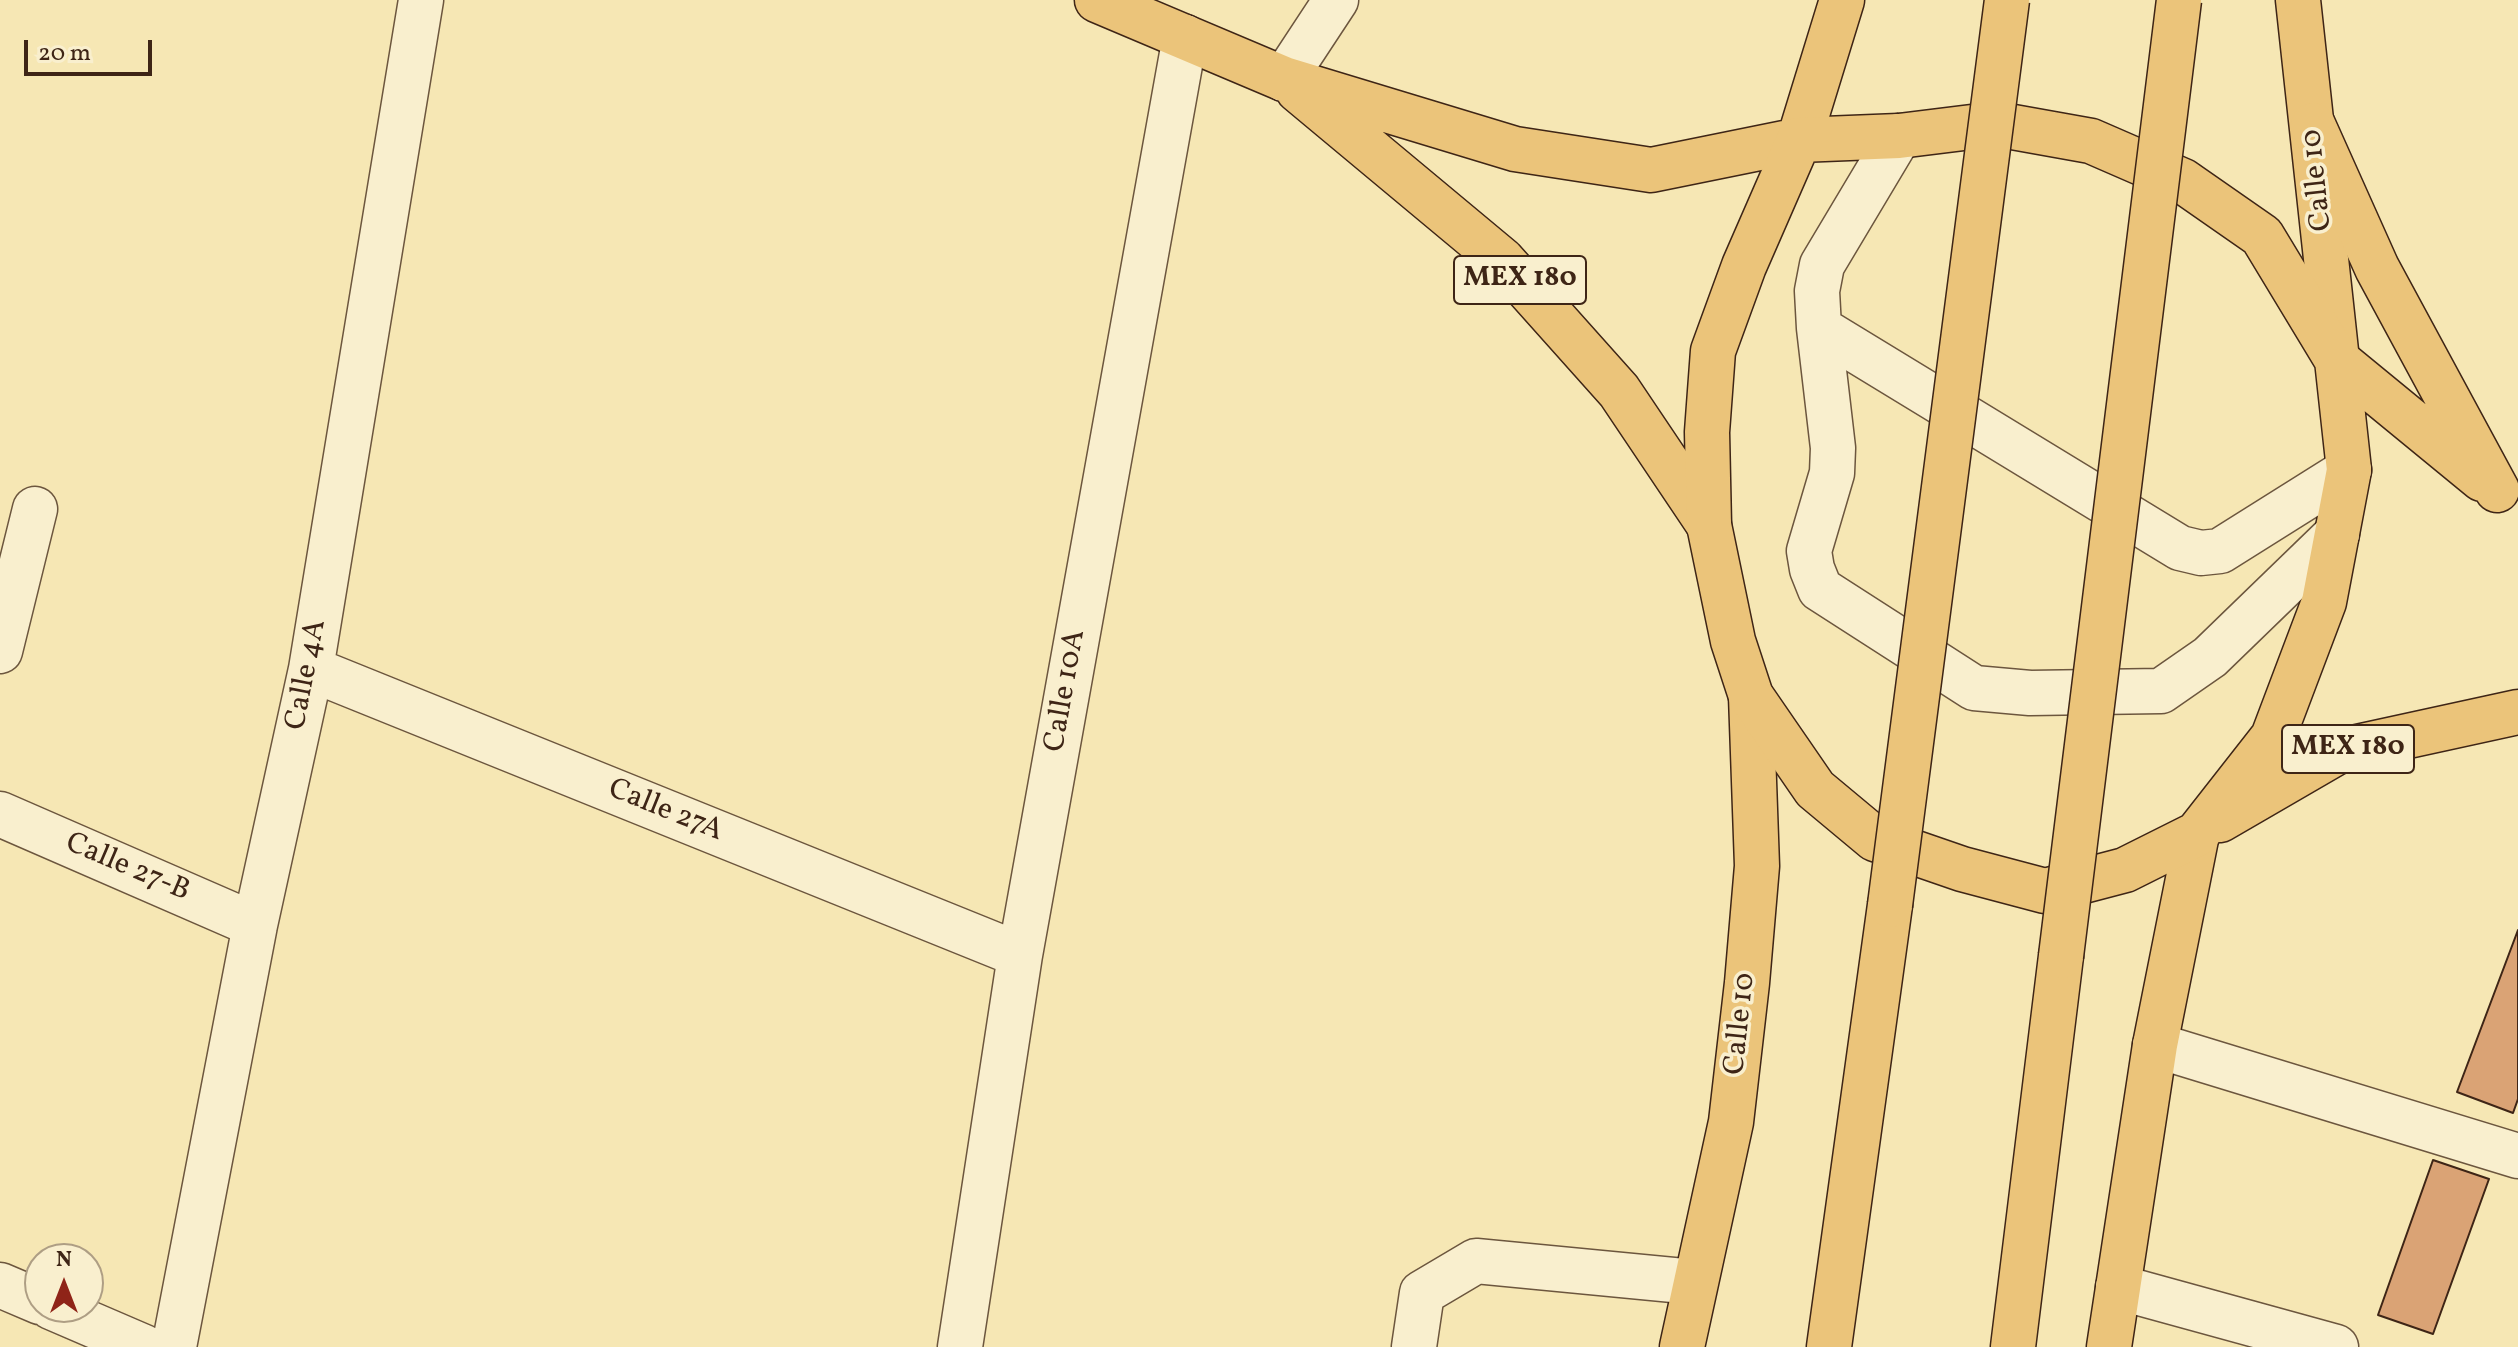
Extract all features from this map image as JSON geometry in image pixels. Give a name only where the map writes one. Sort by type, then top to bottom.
[{"type":"main road","name":"MEX 180","points":[[1097,0],[1284,79],[1515,149],[1651,170],[1799,140]]},
{"type":"main road","points":[[1842,0],[1799,140],[1744,266],[1713,351],[1707,432],[1709,525],[1733,641],[1751,696],[1815,789],[1875,839],[1962,869],[2045,891],[2125,870],[2197,834]]},
{"type":"main road","points":[[1829,1347],[1890,905],[2007,0]]},
{"type":"main road","points":[[2013,1347],[2179,0]]},
{"type":"main road","name":"Calle 10","points":[[2197,834],[2273,737],[2324,602],[2349,470],[2298,0]]},
{"type":"main road","name":"MEX 180","points":[[1284,79],[1502,260],[1619,391],[1709,525]]},
{"type":"main road","points":[[1799,140],[1899,136],[1996,124],[2091,141],[2183,181],[2262,236],[2337,360],[2507,499]]},
{"type":"main road","points":[[2313,125],[2377,268],[2507,499]]},
{"type":"main road","name":"Calle 10","points":[[1682,1347],[1731,1122],[1747,983],[1757,866],[1751,696]]},
{"type":"main road","name":"MEX 180","points":[[2197,834],[2339,751],[2518,712]]},
{"type":"main road","points":[[2109,1347],[2155,1045],[2197,834]]},
{"type":"street","name":"Calle 4A","points":[[174,1347],[255,925],[311,669],[421,0]]},
{"type":"street","points":[[1284,79],[1336,0]]},
{"type":"street","name":"Calle 10A","points":[[960,1347],[1020,955],[1185,37]]},
{"type":"street","points":[[1899,136],[1822,265],[1817,291],[1833,448],[1832,473],[1809,551],[1820,589],[1974,688],[2030,693],[2161,691],[2210,657],[2337,534]]},
{"type":"street","points":[[1819,328],[2180,548],[2201,553],[2220,551],[2349,470]]},
{"type":"street","points":[[0,651],[35,509]]},
{"type":"street","name":"Calle 27A","points":[[311,669],[1020,955]]},
{"type":"street","name":"Calle 27-B","points":[[0,814],[255,925]]},
{"type":"street","points":[[2155,1045],[2518,1156]]},
{"type":"street","points":[[1414,1347],[1422,1293],[1476,1261],[1694,1282]]},
{"type":"street","points":[[0,1285],[24,1295]]},
{"type":"street","points":[[2118,1287],[2336,1347]]},
{"type":"street","points":[[88,1323],[144,1347]]},
{"type":"building","points":[[2518,930],[2518,1099],[2513,1113],[2457,1092]]},
{"type":"building","points":[[2433,1160],[2489,1179],[2433,1334],[2378,1315]]}]
